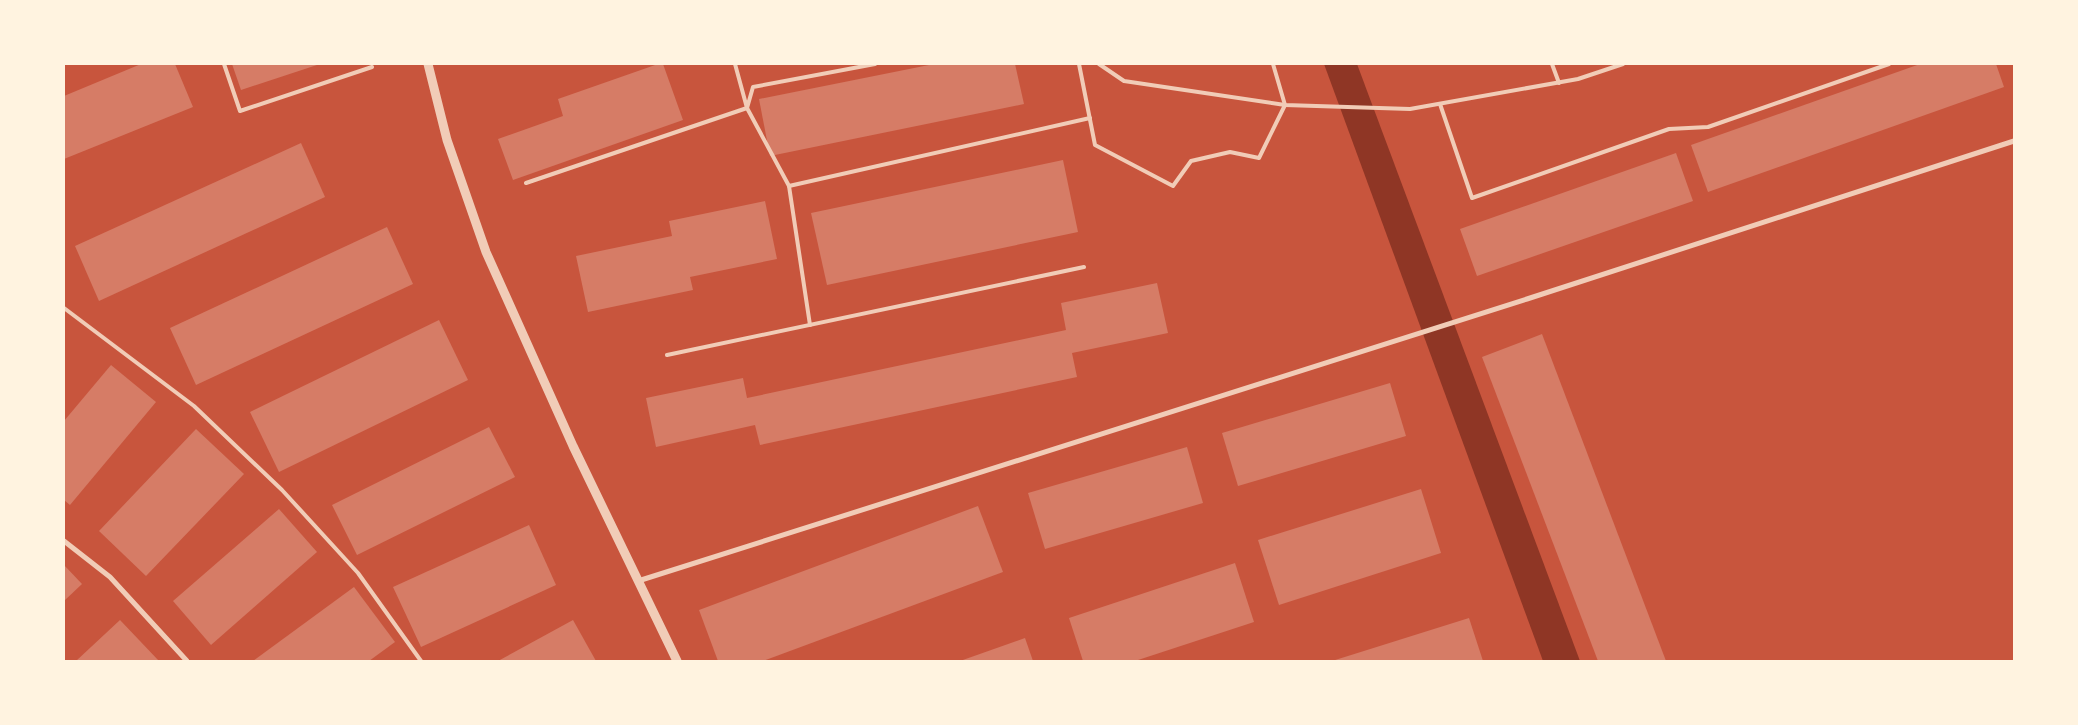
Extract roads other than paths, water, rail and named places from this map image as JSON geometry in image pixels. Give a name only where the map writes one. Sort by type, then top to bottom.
[{"type":"street","points":[[428,64],[447,140],[486,252],[573,446],[677,661]]},
{"type":"street","points":[[638,581],[2014,141]]},
{"type":"street","points":[[64,541],[110,577],[187,661]]},
{"type":"lane","points":[[224,64],[240,111],[372,67]]},
{"type":"lane","points":[[735,64],[747,108],[789,186],[810,325]]},
{"type":"lane","points":[[747,108],[753,87],[875,64]]},
{"type":"lane","points":[[1079,64],[1095,145],[1173,186],[1191,160],[1230,152],[1259,158],[1285,105],[1273,64]]},
{"type":"lane","points":[[1100,64],[1124,81],[1285,105],[1410,109],[1578,80],[1623,64]]},
{"type":"lane","points":[[1552,64],[1558,83]]},
{"type":"lane","points":[[1440,104],[1472,198],[1669,129],[1708,127],[1889,64]]},
{"type":"lane","points":[[526,182],[747,108]]},
{"type":"lane","points":[[789,186],[1090,118]]},
{"type":"lane","points":[[667,355],[1084,267]]},
{"type":"lane","points":[[64,308],[194,406],[282,490],[358,573],[421,661]]}]
